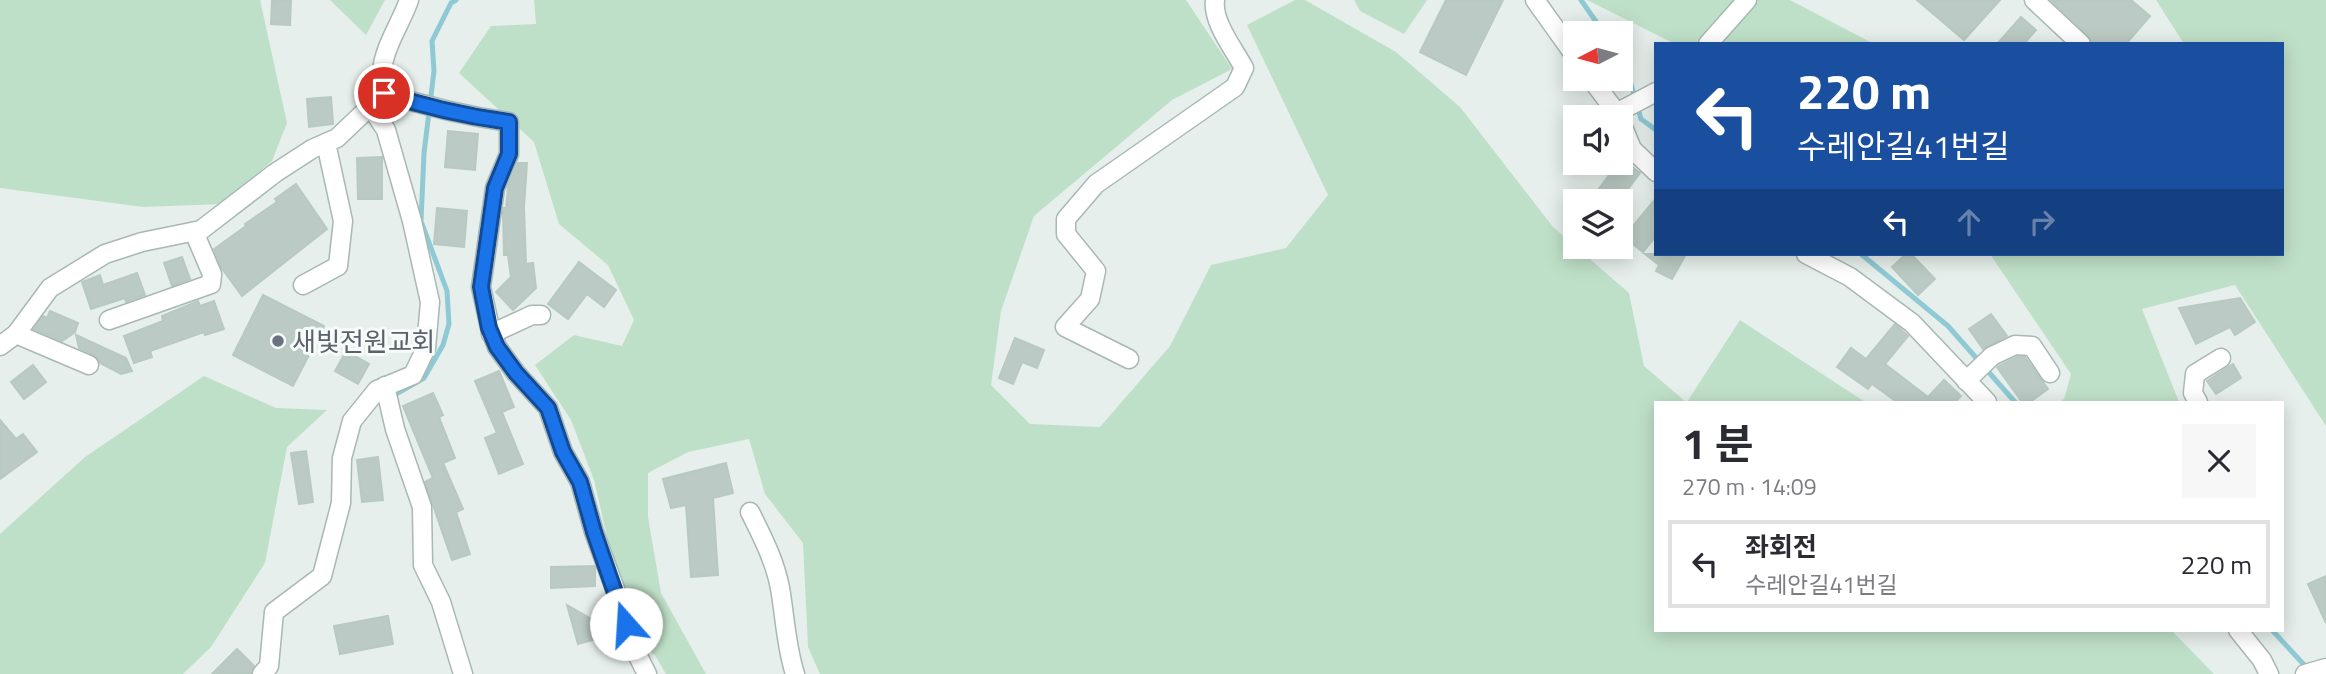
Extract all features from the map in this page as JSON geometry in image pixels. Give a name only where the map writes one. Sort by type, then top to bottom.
[{"type":"lane","points":[[384,93],[382,70],[389,42],[409,0]]},
{"type":"lane","points":[[1129,359],[1065,327],[1090,299],[1096,271],[1066,234],[1066,219],[1097,184],[1235,87],[1244,68],[1219,23],[1214,0]]},
{"type":"lane","points":[[1535,0],[1563,39]]},
{"type":"lane","points":[[1710,42],[1747,0]]},
{"type":"lane","points":[[2034,0],[2079,42]]},
{"type":"lane","points":[[1601,91],[1613,105]]},
{"type":"lane","points":[[0,346],[16,334],[50,288],[105,254],[142,242],[201,230],[275,173],[337,138],[384,93]]},
{"type":"lane","points":[[384,93],[429,107],[509,122],[509,154],[495,188],[481,287],[491,334],[516,373],[548,408],[563,452],[580,482],[631,642],[647,674]]},
{"type":"lane","points":[[1633,106],[1651,94]]},
{"type":"lane","points":[[262,674],[269,666],[274,612],[322,576],[341,503],[342,458],[352,421],[377,390],[413,374],[426,348],[430,302],[412,220],[386,130],[370,106]]},
{"type":"lane","points":[[303,285],[338,266],[344,221],[326,143]]},
{"type":"lane","points":[[1633,150],[1654,170]]},
{"type":"lane","points":[[109,320],[211,284],[212,274],[194,232]]},
{"type":"lane","points":[[1810,256],[1850,277],[1977,369],[1987,401]]},
{"type":"lane","points":[[491,334],[532,315],[541,315]]},
{"type":"lane","points":[[16,334],[89,365]]},
{"type":"lane","points":[[1977,369],[2015,345],[2032,346],[2050,373]]},
{"type":"lane","points":[[2197,401],[2193,393],[2195,374],[2221,358]]},
{"type":"lane","points":[[385,386],[395,429],[422,507],[423,565],[441,602],[463,674]]},
{"type":"lane","points":[[750,512],[766,544],[779,585],[795,674]]},
{"type":"lane","points":[[2240,632],[2262,660],[2269,674]]},
{"type":"lane","points":[[2305,674],[2325,668]]},
{"type":"green space","points":[[0,0],[260,0],[287,123],[272,161],[222,204],[143,207],[0,188]]},
{"type":"green space","points":[[330,0],[385,0],[366,35]]},
{"type":"green space","points":[[534,0],[1186,0],[1232,69],[1172,100],[1034,216],[1001,311],[991,385],[1030,424],[1100,427],[1170,346],[1211,265],[1286,248],[1328,195],[1247,25],[1295,0],[1305,0],[1396,52],[1460,107],[1553,227],[1563,236],[1563,259],[1590,259],[1629,293],[1644,366],[1685,401],[1654,401],[1654,632],[2173,632],[2214,674],[820,674],[808,647],[803,543],[765,494],[749,439],[688,452],[648,473],[648,517],[661,593],[706,674],[666,674],[655,655],[631,642],[594,480],[571,420],[535,365],[574,335],[622,346],[634,320],[608,265],[559,224],[534,142],[459,73],[491,26],[536,24]]},
{"type":"green space","points":[[1354,0],[1427,0],[1404,34],[1360,11]]},
{"type":"green space","points":[[1587,0],[1790,0],[1870,42],[1671,42]]},
{"type":"green space","points":[[2156,0],[2326,0],[2326,426],[2235,285],[2142,309],[2179,401],[2061,401],[2071,374],[1991,256],[2284,256],[2284,42],[2183,42]]},
{"type":"green space","points":[[1740,320],[1863,401],[1688,401]]},
{"type":"green space","points":[[204,376],[276,408],[327,410],[287,447],[265,563],[211,647],[183,674],[0,674],[0,534],[85,457]]},
{"type":"building","points":[[272,0],[291,0],[290,25],[271,24]]},
{"type":"building","points":[[1446,0],[1503,0],[1466,75],[1420,52]]},
{"type":"building","points":[[1917,0],[2000,0],[1964,40]]},
{"type":"building","points":[[2051,0],[2131,0],[2150,16],[2128,42],[2091,42],[2089,36]]},
{"type":"building","points":[[2021,17],[2036,30],[2026,42],[1999,42]]},
{"type":"building","points":[[331,97],[333,124],[309,127],[307,99]]},
{"type":"building","points":[[448,131],[478,134],[475,170],[445,167]]},
{"type":"building","points":[[382,157],[382,199],[358,199],[357,158]]},
{"type":"building","points":[[518,163],[527,163],[524,208],[526,264],[533,263],[536,288],[513,310],[496,292],[511,277],[508,255],[504,255],[503,212],[506,208],[508,187]]},
{"type":"building","points":[[1633,168],[1640,173],[1628,189],[1599,189],[1609,175],[1633,175]]},
{"type":"building","points":[[296,184],[327,229],[242,296],[221,267],[214,249],[277,202],[275,199]]},
{"type":"building","points":[[1654,200],[1654,238],[1643,252],[1633,244],[1633,226]]},
{"type":"building","points":[[437,208],[467,211],[464,247],[434,244]]},
{"type":"building","points":[[1645,254],[1685,256],[1672,279],[1656,271],[1659,265]]},
{"type":"building","points":[[1904,256],[1913,256],[1935,279],[1918,295],[1892,267]]},
{"type":"building","points":[[182,257],[190,279],[172,286],[164,263]]},
{"type":"building","points":[[579,262],[616,290],[604,307],[587,294],[568,319],[548,304]]},
{"type":"building","points":[[137,273],[145,295],[126,302],[125,298],[91,309],[82,282],[100,275],[103,285]]},
{"type":"building","name":"새빛전원교회","points":[[263,295],[324,326],[293,386],[233,355]]},
{"type":"building","points":[[2240,298],[2255,322],[2235,335],[2230,327],[2196,344],[2179,308]]},
{"type":"building","points":[[198,301],[200,306],[214,301],[224,329],[205,335],[204,332],[150,351],[152,357],[134,363],[124,336],[163,321],[162,316]]},
{"type":"building","points":[[50,311],[78,323],[75,332],[62,341],[34,329],[43,316],[47,318]]},
{"type":"building","points":[[1991,314],[2007,336],[1983,349],[1969,329]]},
{"type":"building","points":[[1895,324],[1908,336],[1885,364],[1928,397],[1944,380],[1961,396],[1956,401],[1896,401],[1872,384],[1868,389],[1837,367],[1851,348],[1866,359]]},
{"type":"building","points":[[76,335],[126,358],[132,371],[121,374],[100,363],[94,355],[79,348]]},
{"type":"building","points":[[1015,338],[1044,350],[1037,368],[1022,362],[1013,384],[999,378]]},
{"type":"building","points":[[346,351],[369,364],[358,384],[335,371]]},
{"type":"building","points":[[2017,357],[2025,357],[2048,389],[2031,401],[2021,401],[1997,367]]},
{"type":"building","points":[[2233,364],[2241,378],[2216,394],[2207,381]]},
{"type":"building","points":[[33,365],[46,382],[24,399],[11,382]]},
{"type":"building","points":[[499,371],[514,407],[502,412],[523,464],[499,474],[485,438],[497,433],[475,381]]},
{"type":"building","points":[[433,393],[443,415],[439,417],[455,458],[443,463],[463,509],[456,512],[470,554],[452,560],[425,482],[433,478],[403,406]]},
{"type":"building","points":[[0,420],[16,439],[23,434],[37,452],[0,479]]},
{"type":"building","points":[[306,451],[313,502],[299,504],[291,453]]},
{"type":"building","points":[[378,457],[383,500],[362,502],[357,460]]},
{"type":"building","points":[[726,463],[733,493],[713,498],[718,575],[691,577],[686,505],[671,508],[663,479]]},
{"type":"building","points":[[595,566],[595,586],[551,588],[551,567]]},
{"type":"building","points":[[2326,576],[2326,623],[2308,584]]},
{"type":"building","points":[[567,605],[600,624],[603,637],[578,644]]},
{"type":"building","points":[[388,616],[393,644],[340,654],[334,626]]},
{"type":"building","points":[[237,649],[254,666],[251,673],[212,674]]},
{"type":"waterway","points":[[396,394],[424,378],[443,345],[449,324],[447,291],[421,221],[424,153],[434,71],[432,41],[451,3],[456,0]]},
{"type":"waterway","points":[[1581,0],[1596,21]]},
{"type":"waterway","points":[[1633,91],[1641,119],[1654,129]]},
{"type":"waterway","points":[[1863,256],[1948,326],[2014,401]]},
{"type":"waterway","points":[[2274,632],[2307,668]]},
{"type":"place","name":"새빛전원교회","points":[[278,341]]},
{"type":"route","points":[[384,93],[421,105],[509,122],[509,154],[495,188],[481,287],[489,328],[497,347],[516,373],[548,408],[563,452],[580,482],[626,624]]}]
